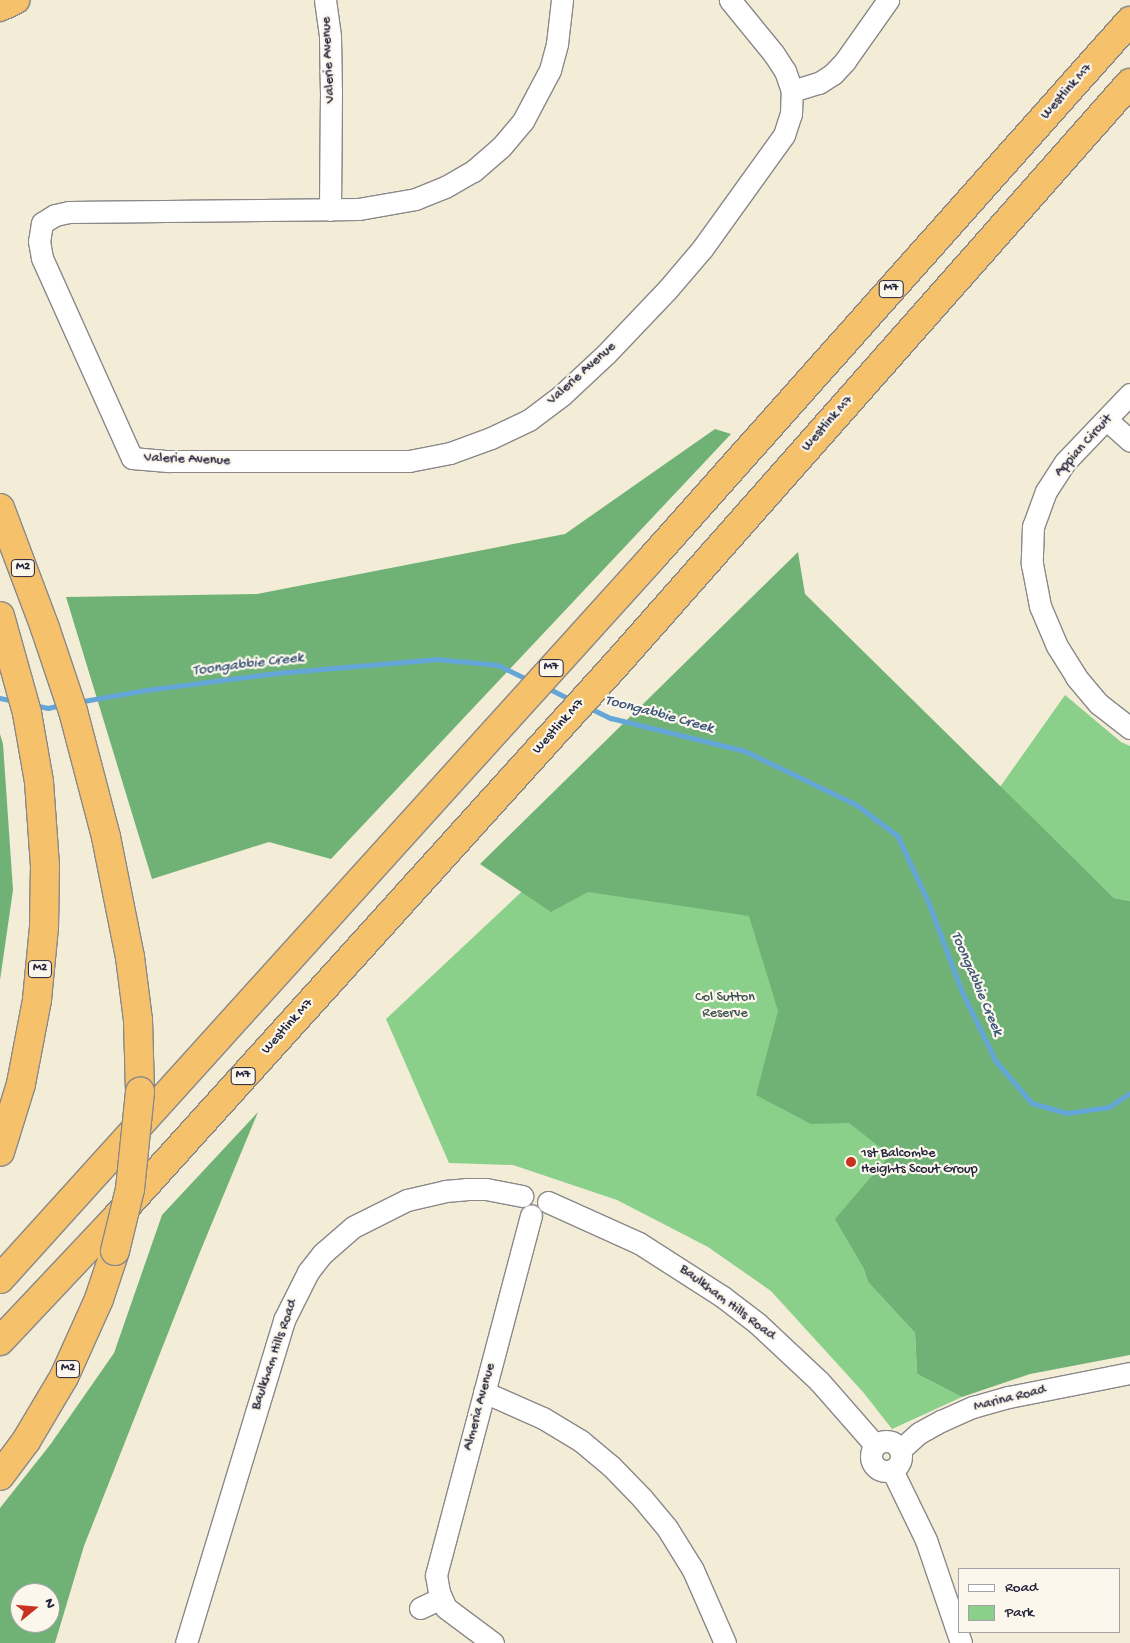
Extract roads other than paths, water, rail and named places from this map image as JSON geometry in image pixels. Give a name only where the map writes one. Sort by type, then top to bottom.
[{"type":"highway","points":[[0,8],[15,0]]},
{"type":"highway","name":"Westlink M7","points":[[0,1279],[652,558],[1130,21]]},
{"type":"highway","name":"Westlink M7","points":[[0,1341],[127,1205],[484,810],[1130,83]]},
{"type":"highway","name":"M2","points":[[0,508],[45,628],[73,711],[92,779],[116,884],[130,957],[138,1020],[140,1092],[130,1189],[115,1251],[99,1299],[64,1377],[26,1441],[0,1476]]},
{"type":"highway","name":"M2","points":[[0,1152],[21,1084],[37,1000],[44,928],[45,864],[39,782],[27,713],[2,622]]},
{"type":"street","name":"Valerie Avenue","points":[[325,0],[330,37],[332,92],[330,210],[70,212],[55,215],[42,223],[40,241],[42,258],[132,458],[178,461],[409,461],[450,453],[491,438],[529,420],[562,395],[606,354],[667,290],[702,249],[784,135],[791,114],[792,90]]},
{"type":"street","points":[[330,210],[384,206],[416,199],[445,188],[473,171],[501,147],[523,121],[550,70],[557,44],[562,0]]},
{"type":"street","points":[[730,0],[774,54],[785,71],[792,90],[819,83],[833,74],[888,0]]},
{"type":"street","name":"Appian Circuit","points":[[1130,394],[1065,462],[1046,490],[1033,526],[1025,559],[1040,606],[1057,646],[1076,677],[1099,704],[1130,728]]},
{"type":"street","points":[[1107,420],[1130,441]]},
{"type":"street","name":"Baulkham Hills Road","points":[[186,1643],[284,1320],[308,1272],[322,1254],[353,1227],[407,1200],[438,1192],[486,1189],[544,1212],[548,1202],[639,1243],[723,1297],[763,1328],[813,1375],[875,1445],[871,1457],[875,1466],[882,1470],[896,1460]]},
{"type":"street","name":"Almeria Avenue","points":[[441,1598],[437,1585],[437,1565],[484,1392],[527,1206]]},
{"type":"street","name":"Marina Road","points":[[896,1460],[919,1433],[941,1420],[973,1407],[1130,1373]]},
{"type":"street","points":[[484,1392],[543,1418],[581,1441],[611,1466],[636,1492],[667,1528],[693,1570],[725,1643]]},
{"type":"street","points":[[896,1460],[961,1643]]},
{"type":"street","points":[[420,1608],[441,1598],[453,1615],[476,1628],[493,1643]]},
{"type":"waterway","name":"Toongabbie Creek","points":[[78,702],[146,690],[277,673],[437,659],[498,665],[529,680]]},
{"type":"waterway","name":"Toongabbie Creek","points":[[548,688],[572,700]]},
{"type":"waterway","name":"Toongabbie Creek","points":[[0,698],[14,701]]},
{"type":"waterway","name":"Toongabbie Creek","points":[[34,705],[48,708],[61,705]]},
{"type":"waterway","name":"Toongabbie Creek","points":[[588,707],[611,718],[745,751],[857,805],[898,836],[929,903],[962,991],[996,1061],[1032,1103],[1067,1113],[1109,1107],[1130,1093]]},
{"type":"place","name":"1st Balcombe Heights Scout Group","points":[[851,1162]]},
{"type":"park label","name":"Col Sutton Reserve","points":[[725,1006]]}]
